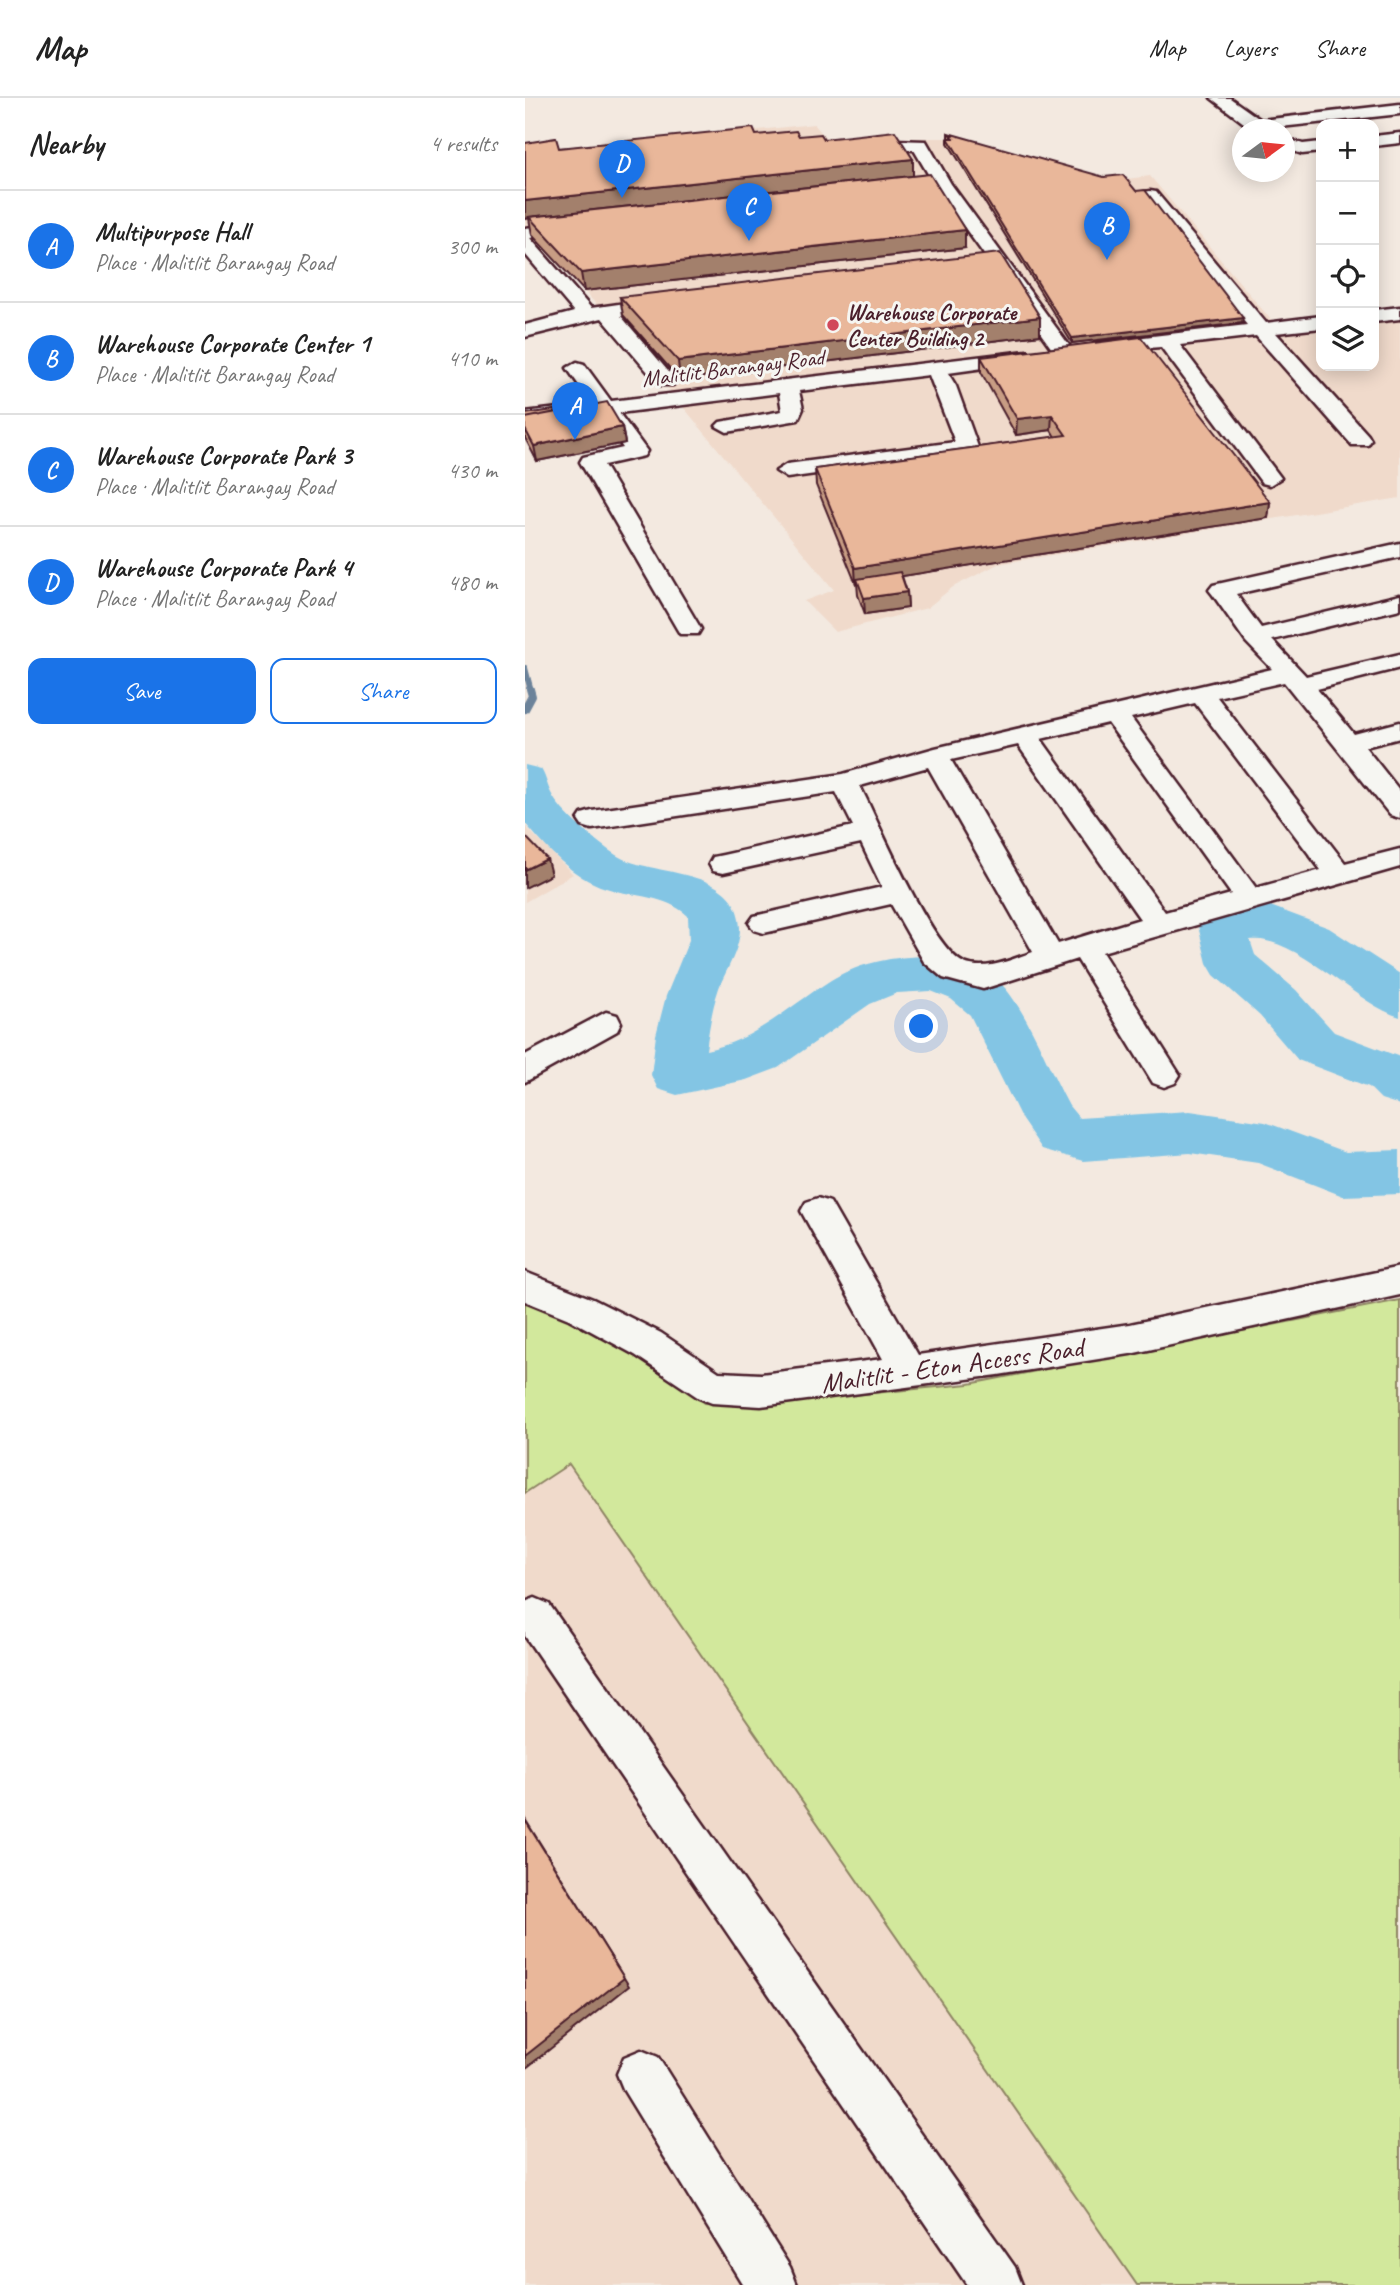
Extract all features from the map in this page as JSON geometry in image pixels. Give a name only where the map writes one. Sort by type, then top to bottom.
[{"type":"street","points":[[1223,100],[1252,99]]},
{"type":"street","points":[[1223,100],[1250,119]]},
{"type":"street","points":[[1295,123],[1400,109]]},
{"type":"street","points":[[1379,140],[1400,138]]},
{"type":"street","points":[[842,144],[921,145],[936,186],[984,255],[1064,352]]},
{"type":"street","points":[[1295,145],[1316,147]]},
{"type":"street","points":[[1150,197],[1261,329],[1360,440]]},
{"type":"street","points":[[525,233],[592,226]]},
{"type":"street","points":[[525,242],[666,381]]},
{"type":"street","points":[[525,331],[596,313],[689,299]]},
{"type":"street","points":[[1379,315],[1400,313]]},
{"type":"street","name":"Malitlit Barangay Road","points":[[525,418],[1316,323]]},
{"type":"street","points":[[1167,341],[1270,478]]},
{"type":"street","points":[[577,368],[636,451],[591,462],[689,629]]},
{"type":"street","points":[[787,471],[967,447],[946,386],[935,369]]},
{"type":"street","points":[[726,426],[792,416],[793,409],[787,386]]},
{"type":"street","points":[[1398,803],[1255,636],[1221,590],[1400,551]]},
{"type":"street","points":[[1255,636],[1400,602]]},
{"type":"street","points":[[592,820],[845,782],[935,756],[1202,695],[1400,661]]},
{"type":"street","points":[[1202,695],[1340,876]]},
{"type":"street","points":[[1116,716],[1249,899]]},
{"type":"street","points":[[1349,743],[1400,730]]},
{"type":"street","points":[[1025,736],[1158,924]]},
{"type":"street","points":[[935,756],[1049,955]]},
{"type":"street","points":[[845,782],[899,893],[934,955],[954,971],[983,978],[1083,945],[1400,859]]},
{"type":"street","points":[[723,864],[868,832]]},
{"type":"street","points":[[764,923],[899,893]]},
{"type":"street","points":[[1083,945],[1164,1075]]},
{"type":"street","points":[[525,1070],[606,1023]]},
{"type":"street","points":[[818,1212],[909,1372]]},
{"type":"street","name":"Malitlit - Eton Access Road","points":[[525,1286],[581,1309],[648,1344],[712,1387],[761,1390],[909,1372],[1130,1339],[1400,1281]]},
{"type":"street","points":[[535,1617],[997,2285]]},
{"type":"street","points":[[641,2074],[772,2285]]},
{"type":"shaded area","points":[[814,124],[826,138],[948,138],[1104,182],[1150,176],[1272,321],[1316,317],[1316,371],[1379,371],[1379,309],[1400,307],[1400,498],[998,564],[953,587],[927,608],[835,632],[804,601],[834,590],[620,330],[525,227],[525,161],[617,145]]},
{"type":"shaded area","points":[[525,826],[573,874],[525,902]]},
{"type":"shaded area","points":[[568,1461],[1137,2285],[525,2285],[525,1490]]},
{"type":"green space","points":[[525,1291],[578,1313],[705,1403],[756,1404],[969,1384],[1400,1300],[1400,2285],[1137,2285],[569,1464],[525,1493]]},
{"type":"building","points":[[753,128],[756,135],[796,131],[799,136],[821,134],[824,139],[895,131],[913,159],[525,201],[525,143],[556,138],[559,148]]},
{"type":"building","points":[[948,133],[1104,177],[1123,175],[1136,191],[1145,190],[1243,318],[1072,338],[948,138],[954,138]]},
{"type":"building","points":[[930,174],[965,230],[581,273],[529,217]]},
{"type":"building","name":"Warehouse Corporate Center Building 2","points":[[1000,253],[1040,317],[678,361],[620,297]]},
{"type":"building","points":[[1141,337],[1270,502],[855,568],[815,469],[1066,435],[1052,415],[1017,419],[981,357]]},
{"type":"building","points":[[607,402],[622,427],[534,446],[525,429],[525,418]]},
{"type":"building","points":[[583,407],[525,418],[525,414]]},
{"type":"building","points":[[900,572],[907,592],[864,598],[857,579]]},
{"type":"building","points":[[525,836],[547,859],[525,870]]},
{"type":"building","points":[[525,1820],[624,1978],[525,2056]]},
{"type":"waterway","points":[[525,668],[531,691]]},
{"type":"waterway","points":[[525,709],[532,696],[530,689]]},
{"type":"waterway","points":[[525,779],[530,797],[546,818],[599,866],[621,877],[686,891],[710,908],[715,921],[714,940],[688,1006],[677,1075],[727,1066],[759,1054],[852,991],[892,976],[935,973],[969,986],[990,1004],[1049,1120],[1061,1134],[1083,1140],[1190,1132],[1265,1143],[1343,1174],[1400,1172]]},
{"type":"waterway","points":[[1400,999],[1312,940],[1265,921],[1222,926],[1232,963],[1278,1003],[1316,1046],[1388,1073],[1400,1085]]},
{"type":"place","name":"Warehouse Corporate Park 4","points":[[622,198]]},
{"type":"place","name":"Warehouse Corporate Park 3","points":[[749,241]]},
{"type":"place","name":"Warehouse Corporate Center 1","points":[[1107,260]]},
{"type":"place","name":"Warehouse Corporate Center Building 2","points":[[833,325]]},
{"type":"place","name":"Multipurpose Hall","points":[[575,440]]}]
